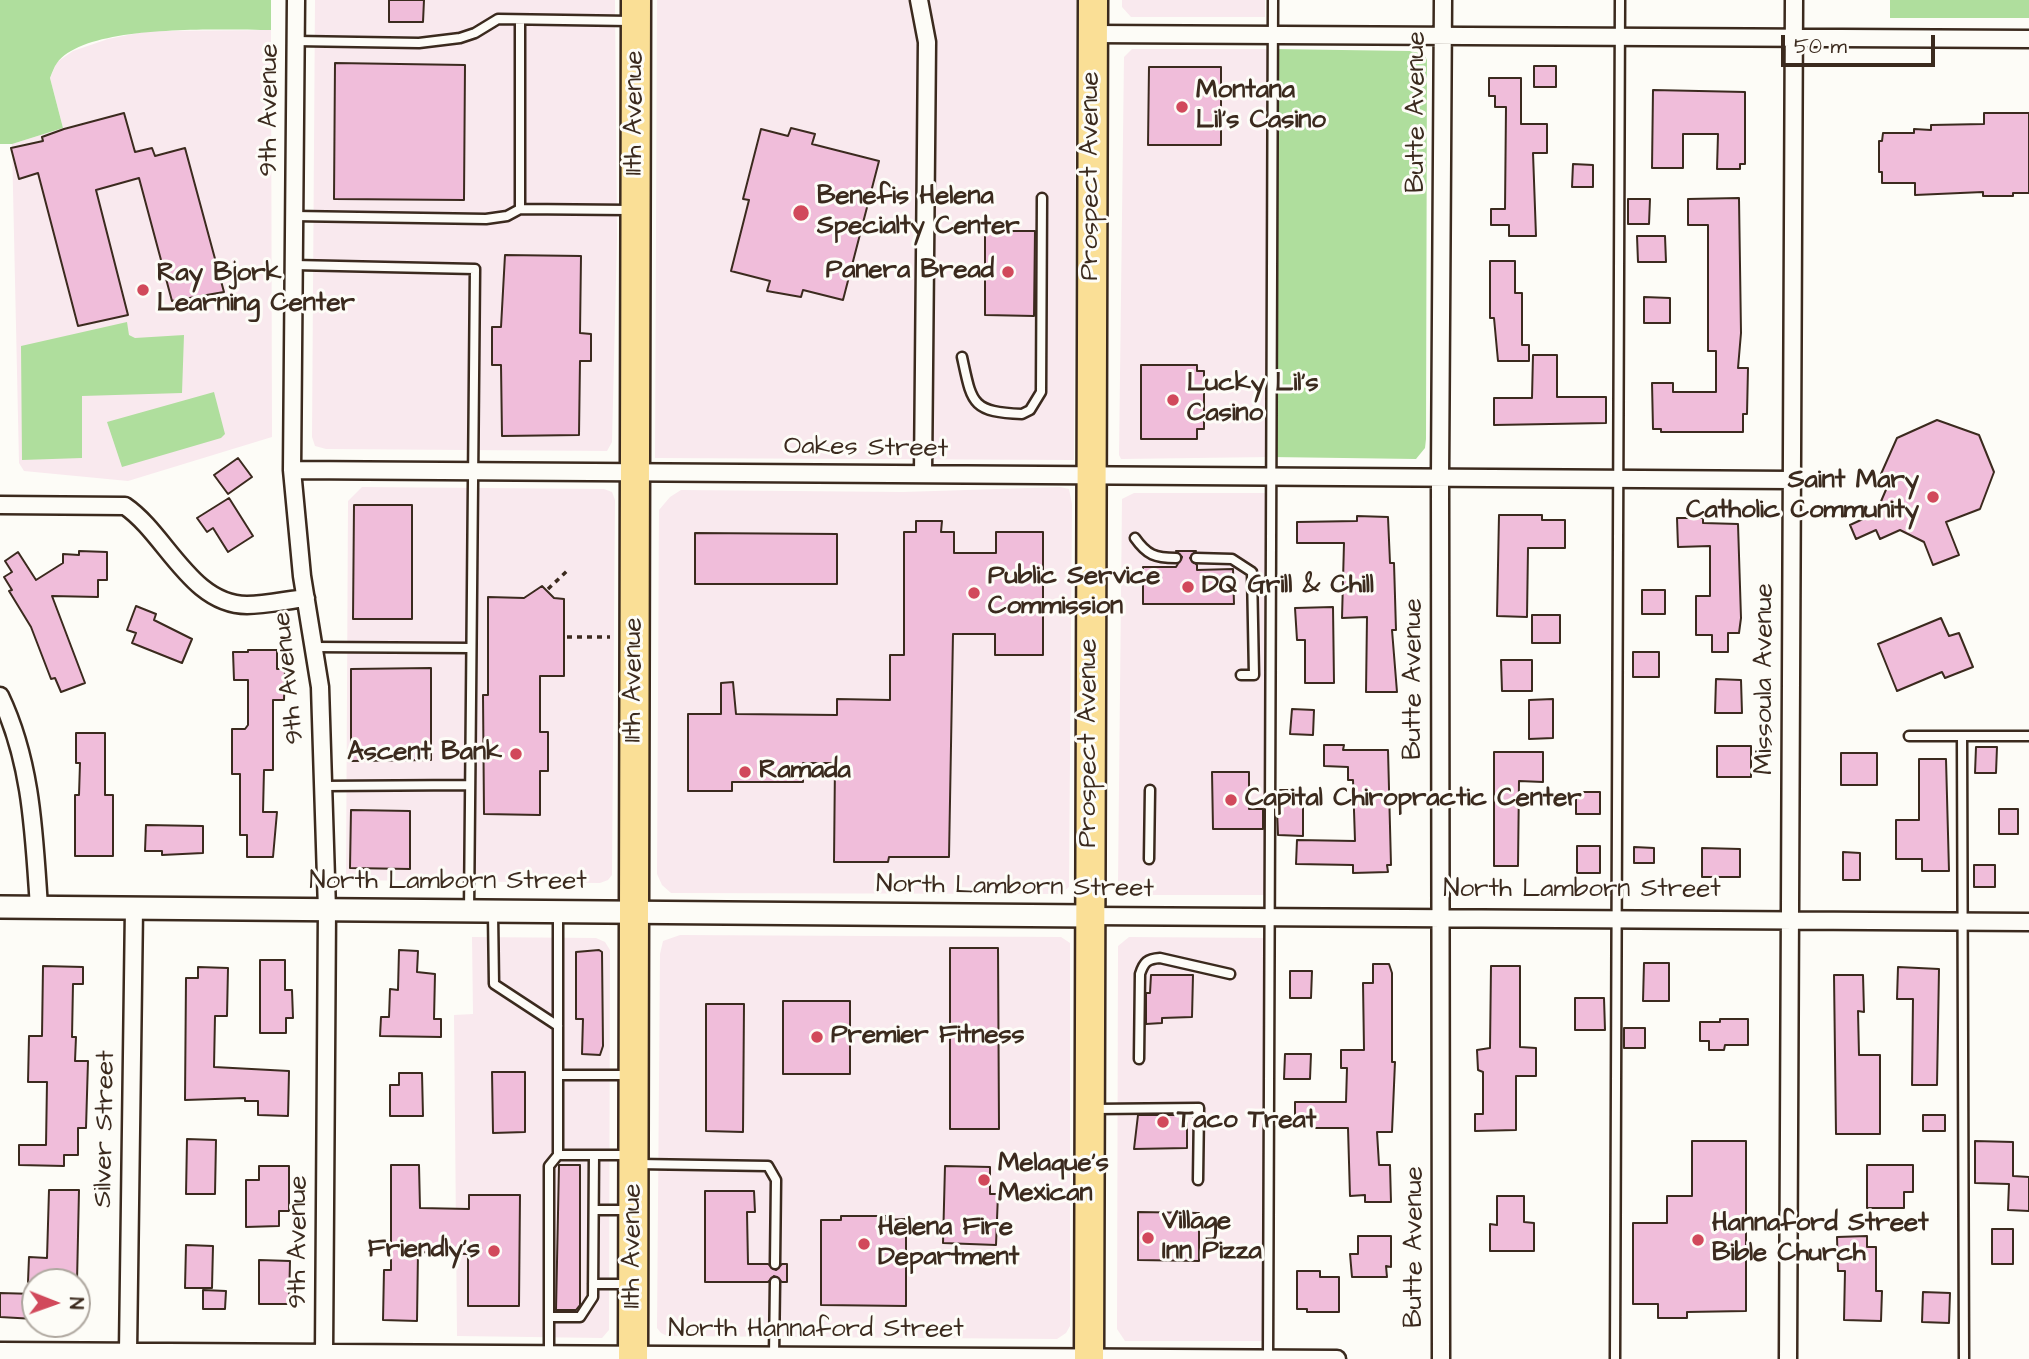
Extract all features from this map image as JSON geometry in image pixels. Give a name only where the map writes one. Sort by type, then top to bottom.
[{"type":"highway","name":"Prospect Avenue","points":[[1089,1358],[1093,0]]},
{"type":"highway","name":"11th Avenue","points":[[634,1358],[636,11]]},
{"type":"street","name":"9th Avenue","points":[[296,0],[292,470],[306,598],[320,687],[327,910],[324,1353]]},
{"type":"street","points":[[919,0],[927,41],[923,474]]},
{"type":"street","name":"Butte Avenue","points":[[1441,1359],[1440,477],[1443,0]]},
{"type":"street","name":"Missoula Avenue","points":[[1788,1359],[1794,0]]},
{"type":"street","points":[[1093,34],[2029,39]]},
{"type":"street","name":"Oakes Street","points":[[292,470],[1791,480]]},
{"type":"street","points":[[0,505],[125,506],[140,516],[196,583],[216,597],[247,605],[306,598]]},
{"type":"street","points":[[0,696],[13,723],[33,812],[40,907]]},
{"type":"street","name":"North Lamborn Street","points":[[0,907],[2029,922]]},
{"type":"street","name":"Silver Street","points":[[128,1351],[134,908]]},
{"type":"street","name":"North Hannaford Street","points":[[0,1350],[48,1355],[128,1351],[226,1355],[549,1354],[634,1358],[774,1356],[1337,1359]]},
{"type":"lane","points":[[1268,1359],[1273,0]]},
{"type":"lane","points":[[1615,1359],[1620,0]]},
{"type":"lane","points":[[296,41],[419,43],[475,33],[498,19],[520,20],[636,11]]},
{"type":"lane","points":[[520,20],[520,209]]},
{"type":"lane","points":[[962,357],[970,395],[976,405],[990,413],[1022,414],[1036,403],[1041,392],[1042,198]]},
{"type":"lane","points":[[294,216],[486,219],[507,216],[520,209],[636,210]]},
{"type":"lane","points":[[294,265],[475,269],[469,911]]},
{"type":"lane","points":[[1135,538],[1145,552],[1156,558],[1176,558]]},
{"type":"lane","points":[[1196,558],[1232,559],[1252,572],[1254,675],[1241,675]]},
{"type":"lane","points":[[314,648],[471,648]]},
{"type":"lane","points":[[1909,736],[2029,736]]},
{"type":"lane","points":[[1962,736],[1964,1359]]},
{"type":"lane","points":[[323,786],[470,785]]},
{"type":"lane","points":[[1149,859],[1150,790]]},
{"type":"lane","points":[[493,911],[494,984],[558,1026]]},
{"type":"lane","points":[[549,1354],[549,1166],[558,1155],[558,911]]},
{"type":"lane","points":[[1139,1059],[1140,974],[1143,964],[1149,958],[1160,958],[1230,974]]},
{"type":"lane","points":[[558,1075],[634,1075]]},
{"type":"lane","points":[[1089,1110],[1199,1108],[1198,1180]]},
{"type":"lane","points":[[558,1155],[768,1166],[776,1180],[775,1264]]},
{"type":"lane","points":[[549,1317],[580,1317],[593,1297],[594,1155]]},
{"type":"lane","points":[[594,1210],[634,1210]]},
{"type":"lane","points":[[774,1356],[775,1282]]},
{"type":"lane","points":[[593,1284],[634,1284]]},
{"type":"path","points":[[548,589],[568,571]]},
{"type":"path","points":[[567,637],[610,637]]},
{"type":"shaded area","points":[[315,0],[615,0],[617,238],[612,442],[607,451],[326,449],[315,446],[312,437]]},
{"type":"shaded area","points":[[657,0],[1076,0],[1074,460],[655,458]]},
{"type":"shaded area","points":[[1122,0],[1265,0],[1265,17],[1131,17],[1122,7]]},
{"type":"shaded area","name":"Ray Bjork Learning Center","points":[[271,30],[272,437],[128,481],[24,471],[19,463],[12,144],[63,128],[50,78],[57,62],[73,51],[108,39],[148,31]]},
{"type":"shaded area","points":[[1132,49],[1273,49],[1271,457],[1121,459],[1119,455],[1124,57]]},
{"type":"shaded area","points":[[362,487],[604,489],[612,492],[615,500],[612,875],[608,880],[600,883],[346,880],[348,501]]},
{"type":"shaded area","points":[[1060,487],[1069,489],[1072,504],[1069,887],[1060,894],[671,893],[662,885],[657,874],[659,510],[670,497],[681,490],[903,492]]},
{"type":"shaded area","points":[[1134,493],[1271,493],[1269,895],[1131,895],[1122,889],[1118,882],[1122,499]]},
{"type":"shaded area","points":[[680,935],[1061,937],[1070,943],[1070,1326],[1066,1333],[1057,1339],[667,1336],[661,1333],[657,1328],[660,954],[663,941]]},
{"type":"shaded area","points":[[472,937],[596,938],[605,942],[610,950],[609,1330],[602,1338],[457,1336],[454,1015],[473,1014]]},
{"type":"shaded area","points":[[1129,937],[1269,938],[1268,1341],[1125,1341],[1117,1329],[1118,946]]},
{"type":"green space","points":[[0,0],[271,0],[271,30],[190,30],[125,35],[96,41],[73,50],[57,63],[50,78],[63,128],[12,144],[0,144]]},
{"type":"green space","points":[[1890,0],[2029,0],[2029,18],[1890,18]]},
{"type":"green space","points":[[1273,49],[1410,51],[1424,54],[1427,60],[1426,439],[1425,448],[1416,459],[1271,457]]},
{"type":"green space","points":[[127,322],[129,335],[135,338],[184,335],[182,393],[82,396],[82,458],[22,460],[21,346]]},
{"type":"green space","points":[[214,392],[225,434],[221,438],[122,467],[107,422]]},
{"type":"building","points":[[389,0],[424,0],[423,22],[389,22]]},
{"type":"building","points":[[335,63],[465,65],[464,200],[334,199]]},
{"type":"building","points":[[1534,66],[1556,66],[1556,87],[1534,87]]},
{"type":"building","name":"Montana Lil's Casino","points":[[1149,67],[1221,67],[1221,145],[1148,145]]},
{"type":"building","points":[[1489,78],[1521,78],[1521,124],[1547,124],[1547,153],[1533,153],[1536,236],[1509,236],[1509,225],[1491,225],[1491,209],[1505,209],[1506,107],[1495,107],[1495,96],[1489,96]]},
{"type":"building","points":[[1653,90],[1745,92],[1745,164],[1740,164],[1740,169],[1717,169],[1718,134],[1683,134],[1683,168],[1652,168]]},
{"type":"building","points":[[124,113],[135,152],[152,148],[155,156],[185,148],[224,292],[172,301],[139,178],[96,190],[128,315],[78,326],[38,173],[19,179],[11,148],[43,141],[42,137],[64,129]]},
{"type":"building","points":[[1984,113],[2029,113],[2029,193],[2013,193],[2013,196],[1983,196],[1983,192],[1915,195],[1915,183],[1882,183],[1882,172],[1879,172],[1879,141],[1882,141],[1883,133],[1914,133],[1914,129],[1931,130],[1931,125],[1984,124]]},
{"type":"building","points":[[791,128],[815,134],[812,144],[879,161],[843,300],[803,290],[801,297],[767,291],[770,281],[731,271],[749,200],[743,199],[761,129],[788,136]]},
{"type":"building","points":[[1573,164],[1593,165],[1593,187],[1572,187]]},
{"type":"building","points":[[1739,198],[1741,333],[1738,368],[1748,368],[1747,414],[1743,414],[1743,432],[1661,432],[1661,429],[1653,429],[1652,383],[1673,383],[1673,392],[1716,392],[1716,351],[1708,351],[1708,225],[1688,225],[1688,199]]},
{"type":"building","points":[[1628,199],[1650,199],[1649,224],[1628,224]]},
{"type":"building","points":[[985,231],[1035,231],[1034,316],[985,315]]},
{"type":"building","points":[[1637,236],[1665,236],[1666,262],[1638,262]]},
{"type":"building","points":[[505,255],[581,256],[580,333],[591,334],[591,361],[580,361],[579,435],[502,436],[501,365],[492,365],[492,327],[501,327]]},
{"type":"building","points":[[1490,261],[1515,261],[1515,293],[1522,293],[1522,345],[1529,345],[1529,361],[1498,361],[1494,318],[1490,318]]},
{"type":"building","points":[[1644,297],[1670,298],[1670,323],[1644,323]]},
{"type":"building","points":[[1533,355],[1557,355],[1557,397],[1606,397],[1606,423],[1494,425],[1494,398],[1532,398]]},
{"type":"building","name":"Lucky Lil's Casino","points":[[1141,365],[1197,365],[1197,371],[1204,371],[1204,429],[1197,429],[1197,439],[1141,439]]},
{"type":"building","name":"Saint Mary Catholic Community","points":[[1937,420],[1979,435],[1994,472],[1980,509],[1946,522],[1959,555],[1933,565],[1924,542],[1900,530],[1880,539],[1876,530],[1856,539],[1850,525],[1876,513],[1888,485],[1881,474],[1897,438]]},
{"type":"building","points":[[238,458],[252,477],[228,494],[214,475]]},
{"type":"building","points":[[229,498],[253,536],[228,552],[213,528],[207,532],[197,518]]},
{"type":"building","points":[[354,505],[412,505],[412,619],[353,619]]},
{"type":"building","points":[[1499,515],[1542,515],[1542,520],[1565,520],[1565,548],[1528,548],[1527,617],[1497,616]]},
{"type":"building","points":[[1357,516],[1388,517],[1390,563],[1394,563],[1396,630],[1392,630],[1397,692],[1366,692],[1367,617],[1342,618],[1344,543],[1297,543],[1297,522],[1357,521]]},
{"type":"building","points":[[1677,518],[1703,518],[1703,523],[1738,524],[1741,618],[1739,633],[1728,633],[1728,652],[1712,652],[1712,635],[1696,635],[1696,596],[1710,596],[1710,546],[1678,547]]},
{"type":"building","points":[[916,521],[942,521],[941,532],[954,532],[954,553],[996,553],[996,532],[1043,532],[1043,655],[995,655],[995,634],[953,634],[949,857],[889,857],[888,862],[834,862],[835,763],[803,763],[803,782],[732,782],[732,791],[688,791],[688,714],[721,714],[721,683],[733,682],[736,714],[837,715],[837,699],[890,700],[890,655],[904,655],[904,532],[916,532]]},
{"type":"building","points":[[695,533],[837,534],[837,584],[695,584]]},
{"type":"building","points":[[79,551],[107,552],[107,580],[98,580],[98,597],[52,596],[85,683],[61,692],[55,678],[51,679],[31,627],[9,591],[12,590],[4,577],[12,572],[5,561],[18,552],[36,580],[63,563],[63,554],[79,555]]},
{"type":"building","name":"DQ Grill & Chill","points":[[1176,551],[1196,551],[1190,558],[1197,565],[1197,570],[1233,569],[1234,604],[1143,604],[1143,567],[1176,567],[1182,557]]},
{"type":"building","points":[[542,586],[554,598],[564,599],[564,676],[540,676],[540,732],[548,732],[548,771],[540,771],[540,815],[484,814],[483,695],[488,695],[488,597],[524,598]]},
{"type":"building","points":[[1642,590],[1665,590],[1665,614],[1642,614]]},
{"type":"building","points":[[136,606],[156,614],[154,620],[192,639],[182,663],[132,643],[136,633],[127,630]]},
{"type":"building","points":[[1333,607],[1334,683],[1305,683],[1305,640],[1297,640],[1295,608]]},
{"type":"building","points":[[1532,615],[1560,615],[1560,643],[1532,643]]},
{"type":"building","points":[[1941,618],[1949,636],[1959,633],[1973,667],[1945,678],[1942,672],[1897,691],[1878,644]]},
{"type":"building","points":[[277,650],[277,669],[285,669],[284,700],[273,700],[273,770],[264,770],[263,812],[277,812],[273,857],[247,857],[247,835],[240,835],[240,774],[232,774],[232,729],[245,729],[248,725],[248,680],[234,680],[233,652]]},
{"type":"building","points":[[1633,652],[1659,652],[1659,677],[1633,677]]},
{"type":"building","points":[[1501,660],[1532,660],[1532,691],[1502,691]]},
{"type":"building","points":[[431,668],[431,760],[351,761],[351,669]]},
{"type":"building","points":[[1716,679],[1741,680],[1742,713],[1715,713]]},
{"type":"building","points":[[1553,699],[1553,738],[1529,739],[1529,700]]},
{"type":"building","points":[[1292,709],[1314,710],[1313,735],[1290,734]]},
{"type":"building","points":[[76,733],[105,733],[105,795],[113,795],[113,856],[75,856],[75,795],[79,795],[80,763],[76,763]]},
{"type":"building","points":[[1324,745],[1344,745],[1343,750],[1388,750],[1391,865],[1387,865],[1388,872],[1353,873],[1353,865],[1296,864],[1297,840],[1355,841],[1353,780],[1348,780],[1348,767],[1324,766]]},
{"type":"building","points":[[1717,746],[1751,746],[1751,777],[1717,777]]},
{"type":"building","points":[[1976,747],[1997,747],[1996,773],[1975,773]]},
{"type":"building","points":[[1494,752],[1543,752],[1543,782],[1519,781],[1518,866],[1494,866]]},
{"type":"building","points":[[1841,753],[1877,753],[1877,785],[1841,785]]},
{"type":"building","points":[[1919,759],[1946,759],[1949,871],[1922,871],[1922,859],[1896,859],[1896,820],[1919,820]]},
{"type":"building","name":"Capital Chiropractic Center","points":[[1212,772],[1249,772],[1249,809],[1263,809],[1263,829],[1213,829]]},
{"type":"building","points":[[1280,790],[1303,790],[1303,836],[1278,835],[1277,810],[1280,810]]},
{"type":"building","points":[[1576,792],[1600,792],[1600,814],[1576,814]]},
{"type":"building","points":[[1999,809],[2018,809],[2018,834],[1999,834]]},
{"type":"building","points":[[351,810],[410,811],[410,869],[350,868]]},
{"type":"building","points":[[146,825],[203,826],[203,853],[162,855],[162,851],[145,851]]},
{"type":"building","points":[[1577,846],[1600,846],[1600,873],[1577,873]]},
{"type":"building","points":[[1634,847],[1654,848],[1654,863],[1634,863]]},
{"type":"building","points":[[1702,848],[1740,849],[1740,877],[1702,877]]},
{"type":"building","points":[[1843,852],[1860,853],[1860,880],[1843,880]]},
{"type":"building","points":[[1974,865],[1995,865],[1995,887],[1974,887]]},
{"type":"building","points":[[950,948],[998,948],[999,1129],[950,1129]]},
{"type":"building","points":[[399,950],[418,951],[417,972],[435,974],[434,1019],[441,1019],[441,1037],[380,1036],[381,1017],[389,1017],[390,989],[398,990]]},
{"type":"building","points":[[576,952],[602,952],[603,1046],[600,1055],[582,1054],[583,1019],[576,1019]]},
{"type":"building","points":[[260,960],[285,960],[285,990],[292,990],[293,1018],[286,1018],[286,1033],[260,1033]]},
{"type":"building","points":[[1644,963],[1669,963],[1669,1001],[1643,1001]]},
{"type":"building","points":[[1373,964],[1389,964],[1392,973],[1392,1062],[1395,1062],[1392,1132],[1377,1132],[1379,1165],[1390,1165],[1391,1202],[1365,1202],[1365,1195],[1350,1196],[1348,1128],[1295,1128],[1295,1102],[1346,1102],[1347,1068],[1341,1068],[1341,1050],[1364,1050],[1363,983],[1373,983]]},
{"type":"building","points":[[43,966],[83,967],[83,984],[73,984],[72,1037],[76,1037],[75,1061],[88,1061],[86,1128],[78,1128],[78,1155],[64,1155],[64,1166],[19,1165],[19,1145],[46,1145],[47,1082],[28,1082],[29,1036],[42,1036]]},
{"type":"building","points":[[1491,966],[1520,966],[1520,1047],[1536,1048],[1536,1076],[1516,1076],[1516,1130],[1475,1131],[1475,1114],[1483,1114],[1483,1072],[1478,1070],[1477,1050],[1490,1048]]},
{"type":"building","points":[[198,967],[228,968],[227,1016],[215,1016],[214,1067],[289,1071],[288,1116],[258,1115],[258,1101],[245,1101],[245,1098],[185,1100],[186,978],[198,978]]},
{"type":"building","points":[[1898,967],[1939,969],[1937,1085],[1912,1085],[1913,999],[1897,999]]},
{"type":"building","points":[[1290,971],[1312,971],[1311,998],[1290,998]]},
{"type":"building","points":[[1151,975],[1193,975],[1192,1017],[1162,1018],[1162,1023],[1146,1024],[1146,993],[1150,993]]},
{"type":"building","points":[[1834,975],[1863,975],[1864,1012],[1858,1011],[1859,1055],[1880,1055],[1880,1134],[1836,1134]]},
{"type":"building","points":[[1575,998],[1604,998],[1605,1030],[1575,1030]]},
{"type":"building","name":"Premier Fitness","points":[[783,1001],[850,1001],[850,1074],[783,1074]]},
{"type":"building","points":[[706,1004],[744,1004],[743,1132],[706,1131]]},
{"type":"building","points":[[1720,1019],[1748,1019],[1748,1045],[1725,1045],[1724,1050],[1709,1050],[1709,1041],[1700,1041],[1700,1022],[1720,1022]]},
{"type":"building","points":[[1624,1028],[1645,1028],[1645,1048],[1624,1048]]},
{"type":"building","points":[[1285,1054],[1311,1054],[1310,1079],[1284,1079]]},
{"type":"building","points":[[492,1072],[525,1072],[525,1132],[493,1133]]},
{"type":"building","points":[[399,1073],[422,1073],[423,1116],[390,1116],[390,1085],[399,1085]]},
{"type":"building","name":"Taco Treat","points":[[1138,1115],[1187,1115],[1187,1148],[1134,1149]]},
{"type":"building","points":[[1923,1115],[1945,1115],[1945,1131],[1923,1131]]},
{"type":"building","points":[[187,1139],[216,1140],[215,1194],[186,1194]]},
{"type":"building","points":[[1692,1141],[1746,1141],[1746,1311],[1687,1312],[1687,1318],[1658,1318],[1658,1304],[1633,1304],[1633,1223],[1667,1223],[1667,1196],[1692,1196]]},
{"type":"building","points":[[1975,1141],[2013,1142],[2013,1176],[2029,1177],[2029,1211],[2008,1210],[2009,1184],[1975,1183]]},
{"type":"building","points":[[391,1165],[419,1165],[420,1208],[469,1209],[469,1195],[520,1195],[519,1306],[468,1306],[468,1254],[418,1252],[417,1321],[383,1320],[384,1270],[391,1270]]},
{"type":"building","points":[[559,1165],[580,1165],[580,1305],[576,1310],[556,1310]]},
{"type":"building","points":[[1867,1165],[1913,1165],[1913,1192],[1904,1192],[1904,1208],[1867,1208]]},
{"type":"building","points":[[259,1166],[289,1166],[289,1211],[279,1211],[279,1226],[246,1227],[246,1180],[259,1180]]},
{"type":"building","points":[[945,1166],[990,1167],[990,1194],[998,1194],[996,1245],[943,1243]]},
{"type":"building","points":[[49,1190],[79,1190],[77,1268],[29,1268],[29,1257],[47,1258]]},
{"type":"building","points":[[705,1191],[754,1191],[755,1212],[747,1212],[748,1264],[768,1264],[776,1270],[782,1264],[787,1264],[787,1282],[774,1276],[768,1282],[705,1282]]},
{"type":"building","points":[[1497,1196],[1524,1196],[1524,1222],[1534,1223],[1534,1251],[1490,1251],[1490,1224],[1497,1225]]},
{"type":"building","points":[[1138,1212],[1199,1213],[1199,1261],[1138,1260]]},
{"type":"building","name":"Helena Fire Department","points":[[841,1216],[906,1219],[906,1306],[821,1305],[821,1220],[841,1220]]},
{"type":"building","points":[[1992,1229],[2013,1229],[2013,1264],[1992,1264]]},
{"type":"building","points":[[1358,1236],[1391,1236],[1391,1267],[1386,1266],[1387,1277],[1352,1277],[1350,1254],[1358,1254]]},
{"type":"building","points":[[1867,1236],[1867,1247],[1876,1247],[1876,1291],[1882,1291],[1881,1321],[1844,1320],[1845,1271],[1838,1271],[1837,1237]]},
{"type":"building","points":[[186,1245],[213,1246],[212,1288],[185,1288]]},
{"type":"building","points":[[259,1260],[290,1261],[289,1304],[259,1304]]},
{"type":"building","points":[[1297,1271],[1320,1271],[1320,1277],[1339,1277],[1339,1312],[1307,1312],[1307,1309],[1297,1309]]},
{"type":"building","points":[[203,1290],[226,1291],[225,1309],[203,1309]]},
{"type":"building","points":[[1923,1292],[1950,1293],[1949,1323],[1922,1322]]},
{"type":"building","points":[[0,1293],[21,1294],[21,1318],[0,1317]]},
{"type":"place","name":"Montana Lil's Casino","points":[[1182,107]]},
{"type":"place","name":"Benefis Helena Specialty Center","points":[[801,213]]},
{"type":"place","name":"Panera Bread","points":[[1008,272]]},
{"type":"place","name":"Ray Bjork Learning Center","points":[[143,290]]},
{"type":"place","name":"Lucky Lil's Casino","points":[[1173,400]]},
{"type":"place","name":"Saint Mary Catholic Community","points":[[1933,497]]},
{"type":"place","name":"DQ Grill & Chill","points":[[1188,587]]},
{"type":"place","name":"Public Service Commission","points":[[974,593]]},
{"type":"place","name":"Ascent Bank","points":[[516,754]]},
{"type":"place","name":"Ramada","points":[[745,772]]},
{"type":"place","name":"Capital Chiropractic Center","points":[[1231,800]]},
{"type":"place","name":"Premier Fitness","points":[[817,1037]]},
{"type":"place","name":"Taco Treat","points":[[1163,1122]]},
{"type":"place","name":"Melaque's Mexican","points":[[984,1180]]},
{"type":"place","name":"Village Inn Pizza","points":[[1148,1238]]},
{"type":"place","name":"Hannaford Street Bible Church","points":[[1698,1240]]},
{"type":"place","name":"Helena Fire Department","points":[[864,1244]]},
{"type":"place","name":"Friendly's","points":[[494,1251]]}]
